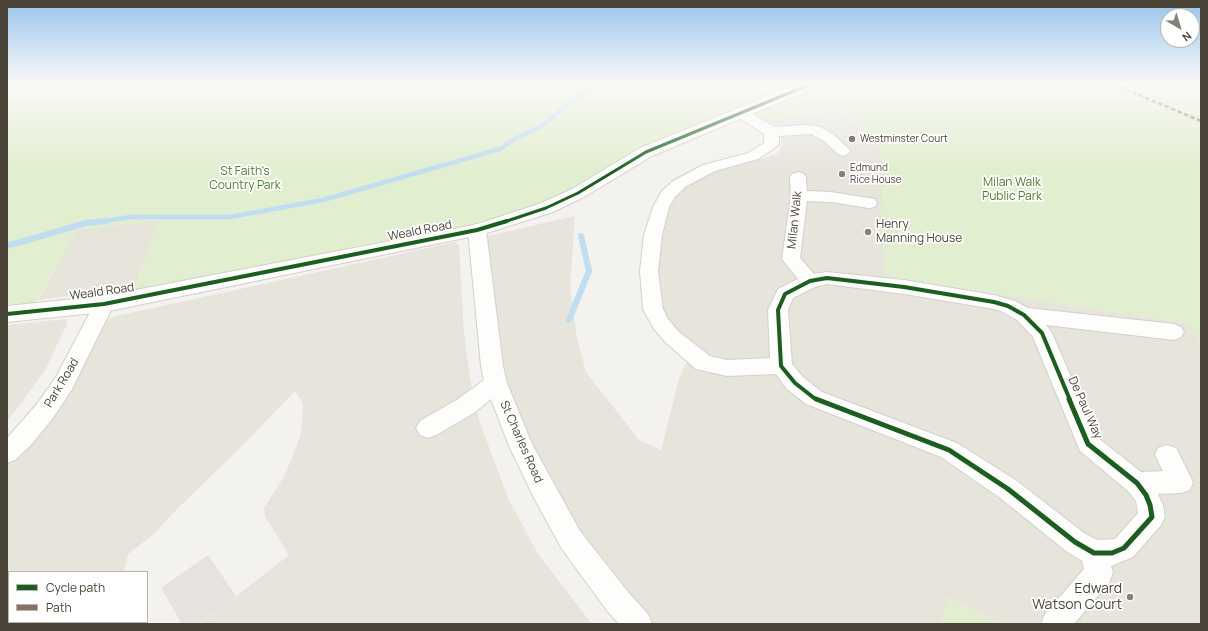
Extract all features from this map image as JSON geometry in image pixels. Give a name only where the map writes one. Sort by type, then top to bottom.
[{"type":"street","name":"Weald Road","points":[[7,314],[104,304],[477,230],[546,208],[578,193],[646,152],[737,113]]},
{"type":"street","points":[[742,113],[771,132],[805,129],[815,130],[829,138],[843,151]]},
{"type":"street","points":[[771,132],[772,138],[768,148],[753,156],[709,168],[679,184],[668,195],[661,207],[653,236],[649,272],[652,309],[661,324],[672,337],[704,363],[727,368],[781,366],[795,383],[814,398],[949,450],[1008,489],[1075,542],[1094,553],[1099,573],[1055,624]]},
{"type":"street","name":"Milan Walk","points":[[798,177],[799,196],[790,259],[810,280]]},
{"type":"street","points":[[799,196],[831,197],[869,203]]},
{"type":"street","name":"St Charles Road","points":[[477,230],[492,366],[496,383],[521,446],[543,490],[571,540],[618,602],[638,624]]},
{"type":"street","name":"De Paul Way","points":[[781,366],[778,310],[785,294],[810,280],[827,278],[904,286],[994,302],[1008,306],[1024,315],[1042,333],[1088,444],[1137,484],[1146,495],[1150,505],[1152,517],[1124,548],[1112,553],[1094,553]]},
{"type":"street","name":"Park Road","points":[[7,453],[23,438],[64,383],[104,304]]},
{"type":"street","points":[[1024,315],[1174,332]]},
{"type":"street","points":[[428,428],[466,406],[496,383]]},
{"type":"street","points":[[1137,484],[1181,482],[1167,455]]},
{"type":"shaded area","points":[[816,113],[845,113],[881,150],[884,164],[884,276],[1190,324],[1201,346],[1201,624],[1002,624],[948,597],[941,624],[650,624],[549,503],[499,369],[484,237],[575,216],[570,288],[577,338],[586,372],[639,440],[661,450],[679,378],[693,350],[683,344],[656,300],[658,255],[666,211],[672,199],[682,189],[696,179],[777,154],[782,144],[781,138],[774,128],[767,124],[789,117]]},
{"type":"shaded area","points":[[159,221],[135,287],[38,300],[77,229]]},
{"type":"shaded area","points":[[455,242],[459,245],[464,333],[470,378],[480,423],[508,498],[538,554],[592,624],[200,624],[289,555],[265,516],[264,508],[285,475],[301,434],[303,404],[295,391],[243,445],[173,513],[154,534],[128,554],[124,571],[8,571],[8,623],[127,624],[7,624],[7,460],[106,321],[112,317]]},
{"type":"shaded area","points":[[66,319],[67,324],[45,370],[7,421],[7,325]]},
{"type":"shaded area","points":[[208,555],[236,596],[199,624],[182,624],[161,588]]},
{"type":"green space","name":"St Faith's Country Park","points":[[7,113],[737,113],[646,152],[578,193],[477,230],[131,299],[159,221],[77,229],[31,311],[7,314]]},
{"type":"green space","points":[[742,113],[816,113],[789,117],[762,126]]},
{"type":"green space","name":"Milan Walk Public Park","points":[[845,113],[1201,113],[1201,347],[1190,324],[884,276],[881,209],[884,164],[881,150]]},
{"type":"green space","points":[[948,597],[1002,624],[941,624]]},
{"type":"waterway","points":[[101,221],[131,217],[230,217],[323,200],[500,149],[513,140],[540,127],[557,113]]},
{"type":"waterway","points":[[7,246],[86,223],[101,221]]},
{"type":"waterway","points":[[101,221],[105,221]]},
{"type":"waterway","points":[[569,320],[589,271],[581,236]]},
{"type":"marked path","points":[[1183,113],[1201,121]]},
{"type":"cycle path","points":[[7,314],[104,304],[477,230],[546,208],[578,193],[646,152],[740,113]]},
{"type":"cycle path","points":[[827,278],[904,287],[994,302],[1008,306],[1024,315],[1042,333],[1088,444],[1137,483],[1146,495],[1150,505],[1152,517],[1124,548],[1112,553],[1094,553],[1075,542],[1008,489],[949,450],[814,398],[795,383],[781,366],[778,310],[785,294],[810,281],[827,278]]},
{"type":"place","name":"Westminster Court","points":[[852,139]]},
{"type":"place","name":"Edmund Rice House","points":[[842,174]]},
{"type":"place","name":"Henry Manning House","points":[[868,232]]},
{"type":"place","name":"Edward Watson Court","points":[[1130,597]]}]
